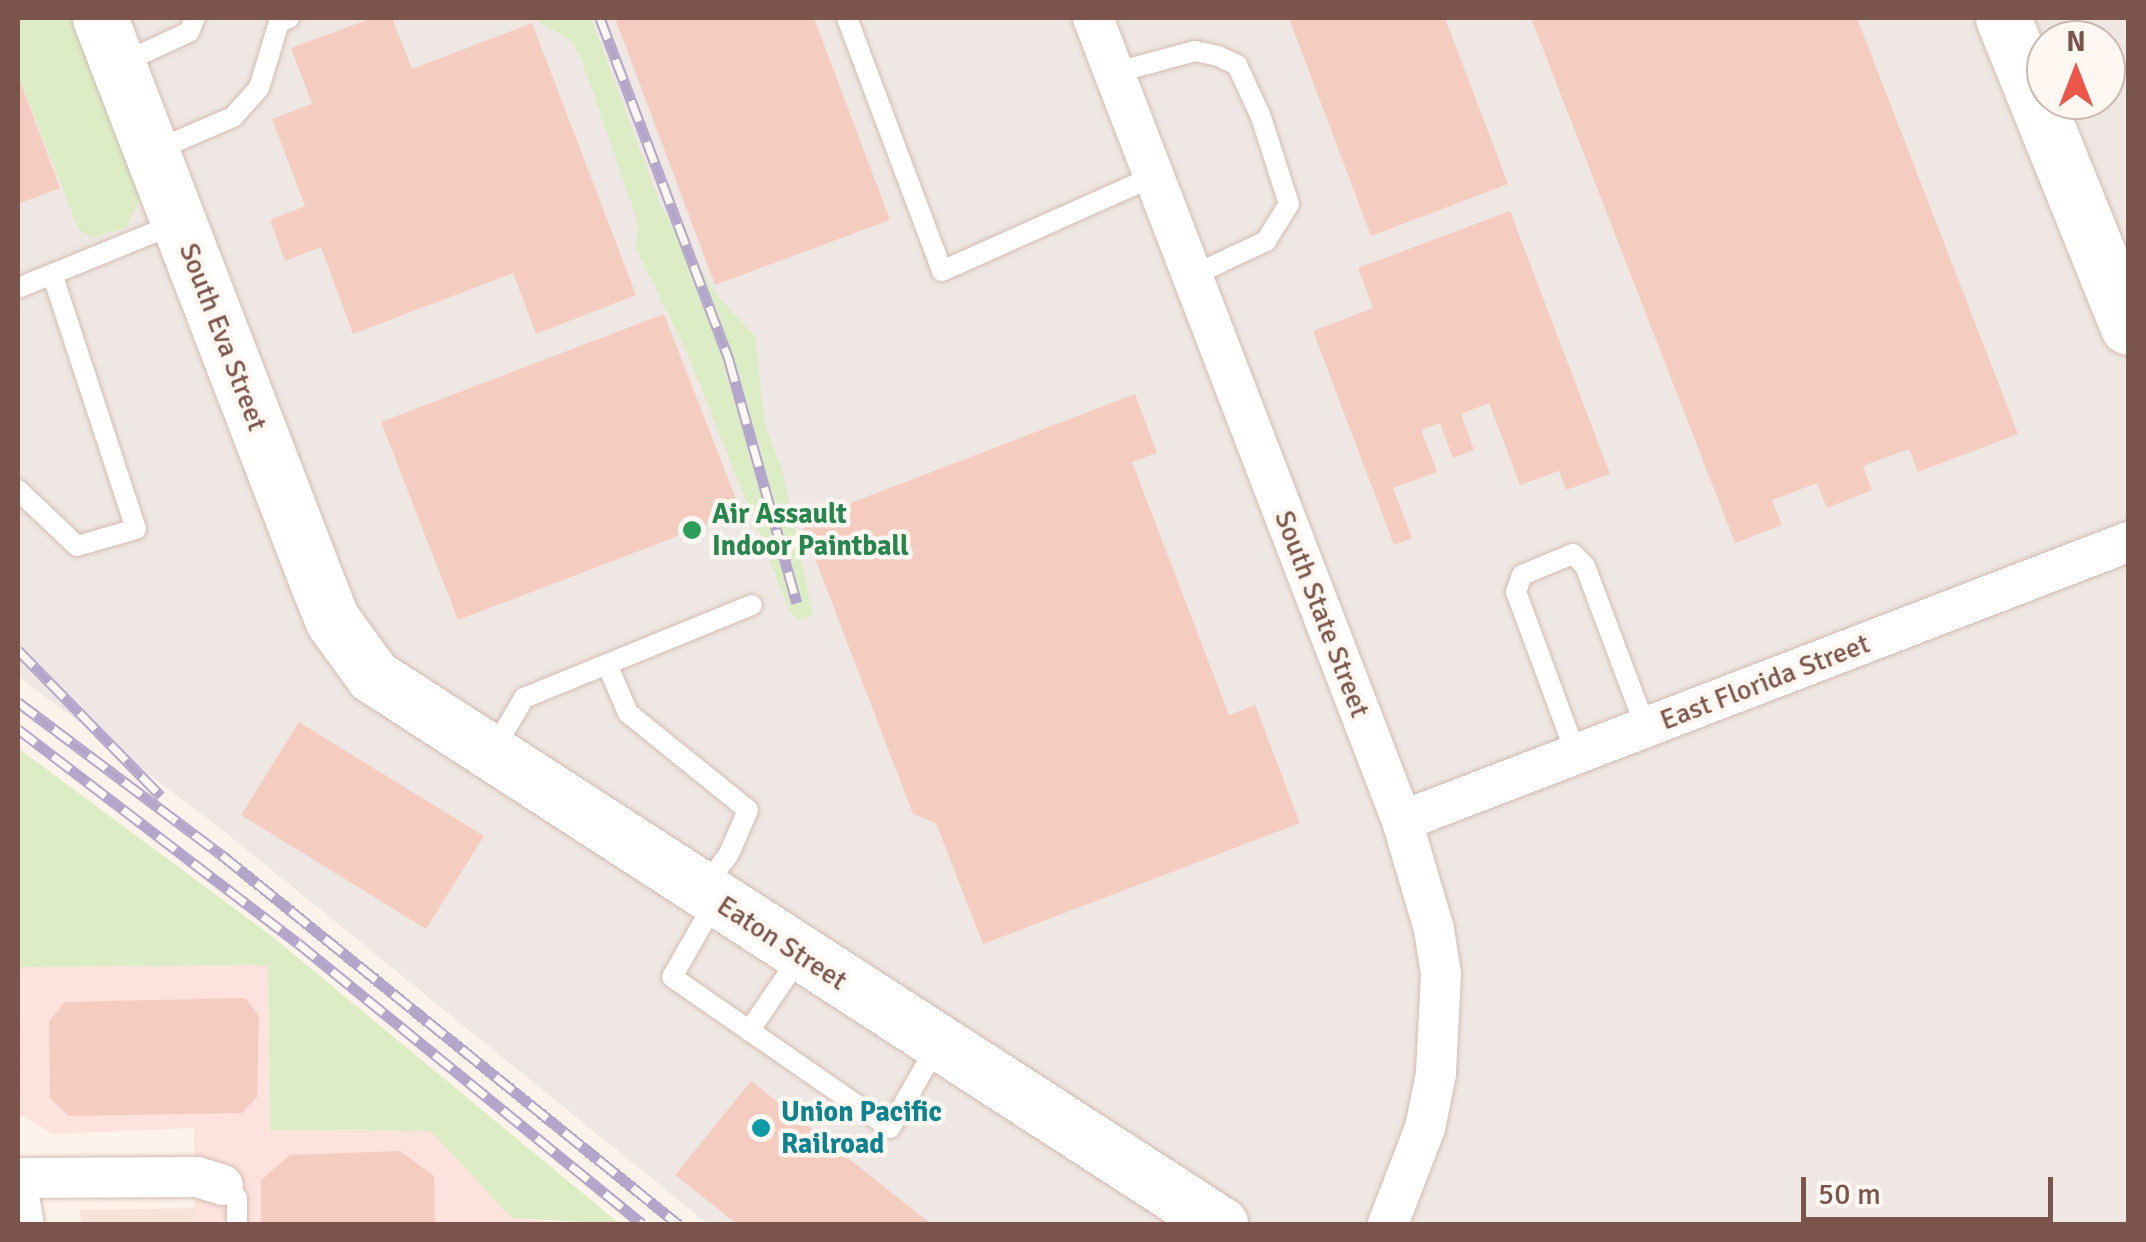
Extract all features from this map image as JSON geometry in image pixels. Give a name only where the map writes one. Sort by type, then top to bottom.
[{"type":"street","name":"South State Street","points":[[1092,18],[1402,821],[1434,929],[1441,1022],[1425,1128],[1388,1224]]},
{"type":"street","points":[[2003,18],[2128,327]]},
{"type":"street","name":"South Eva Street","points":[[109,41],[319,587],[352,653]]},
{"type":"street","name":"East Florida Street","points":[[1402,821],[2128,542]]},
{"type":"street","name":"Eaton Street","points":[[352,653],[373,676],[491,754],[1220,1224]]},
{"type":"street","points":[[18,1178],[197,1177],[224,1186]]},
{"type":"street","points":[[18,1191],[24,1224]]},
{"type":"lane","points":[[109,41],[189,32],[195,18]]},
{"type":"lane","points":[[152,152],[234,117],[258,88],[278,22],[289,18]]},
{"type":"lane","points":[[847,18],[942,270],[1154,176]]},
{"type":"lane","points":[[1114,72],[1195,51],[1218,56],[1237,65],[1261,117],[1289,204],[1266,241],[1192,276]]},
{"type":"lane","points":[[18,288],[179,222]]},
{"type":"lane","points":[[18,490],[77,546],[136,529],[52,274]]},
{"type":"lane","points":[[1576,754],[1516,592],[1522,575],[1573,554],[1585,566],[1646,728]]},
{"type":"lane","points":[[491,754],[524,698],[752,605]]},
{"type":"lane","points":[[607,664],[628,712],[748,810],[672,978],[890,1128],[938,1044]]},
{"type":"lane","points":[[749,1031],[801,956]]},
{"type":"lane","points":[[224,1186],[238,1198],[238,1224]]},
{"type":"shaded area","points":[[18,18],[2128,18],[2128,1224],[708,1224],[216,825],[18,676]]},
{"type":"shaded area","points":[[268,964],[270,1130],[430,1131],[512,1217],[568,1224],[195,1224],[194,1128],[52,1134],[24,1116],[22,967]]},
{"type":"shaded area","points":[[18,967],[22,967],[24,1116],[18,1116]]},
{"type":"shaded area","points":[[195,1208],[195,1224],[81,1224],[80,1210]]},
{"type":"green space","points":[[18,18],[72,18],[141,196],[126,227],[92,238],[79,230],[18,74]]},
{"type":"green space","points":[[532,18],[591,18],[660,204],[719,298],[755,336],[765,426],[782,469],[813,615],[798,621],[790,612],[687,352],[636,249],[638,223],[581,58],[571,40]]},
{"type":"green space","points":[[18,748],[273,937],[620,1224],[512,1218],[430,1131],[270,1130],[268,965],[18,967]]},
{"type":"building","points":[[372,18],[392,18],[412,69],[532,23],[636,295],[536,334],[513,273],[353,334],[321,247],[285,261],[270,220],[305,206],[272,119],[312,104],[291,48]]},
{"type":"building","points":[[615,18],[814,18],[890,220],[715,285]]},
{"type":"building","points":[[1289,18],[1445,18],[1508,184],[1371,236]]},
{"type":"building","points":[[1531,18],[1857,18],[2018,434],[1918,472],[1909,449],[1863,466],[1872,490],[1827,508],[1817,483],[1772,500],[1782,525],[1735,543]]},
{"type":"building","points":[[18,75],[60,188],[18,204]]},
{"type":"building","points":[[1510,211],[1610,474],[1566,490],[1559,471],[1520,485],[1489,403],[1461,414],[1474,450],[1453,458],[1440,423],[1421,430],[1437,472],[1393,488],[1412,538],[1394,545],[1313,331],[1373,308],[1358,268]]},
{"type":"building","points":[[664,314],[741,512],[458,620],[381,422]]},
{"type":"building","points":[[1135,394],[1157,453],[1132,462],[1229,715],[1255,705],[1300,823],[983,944],[936,823],[913,814],[801,522]]},
{"type":"building","points":[[299,722],[484,836],[426,929],[241,815]]},
{"type":"building","points":[[245,998],[259,1016],[257,1097],[242,1113],[69,1116],[50,1098],[49,1021],[65,1002]]},
{"type":"building","name":"Union Pacific Railroad","points":[[751,1081],[931,1224],[737,1224],[675,1175]]},
{"type":"building","points":[[400,1151],[434,1176],[435,1224],[261,1224],[261,1180],[290,1155]]},
{"type":"railway","points":[[600,18],[729,360],[797,603]]},
{"type":"railway","points":[[18,650],[161,796]]},
{"type":"railway","points":[[18,702],[222,855],[678,1224]]},
{"type":"railway","points":[[18,729],[298,943],[642,1224]]},
{"type":"place","name":"Air Assault Indoor Paintball","points":[[692,530]]},
{"type":"place","name":"Union Pacific Railroad","points":[[761,1128]]}]
